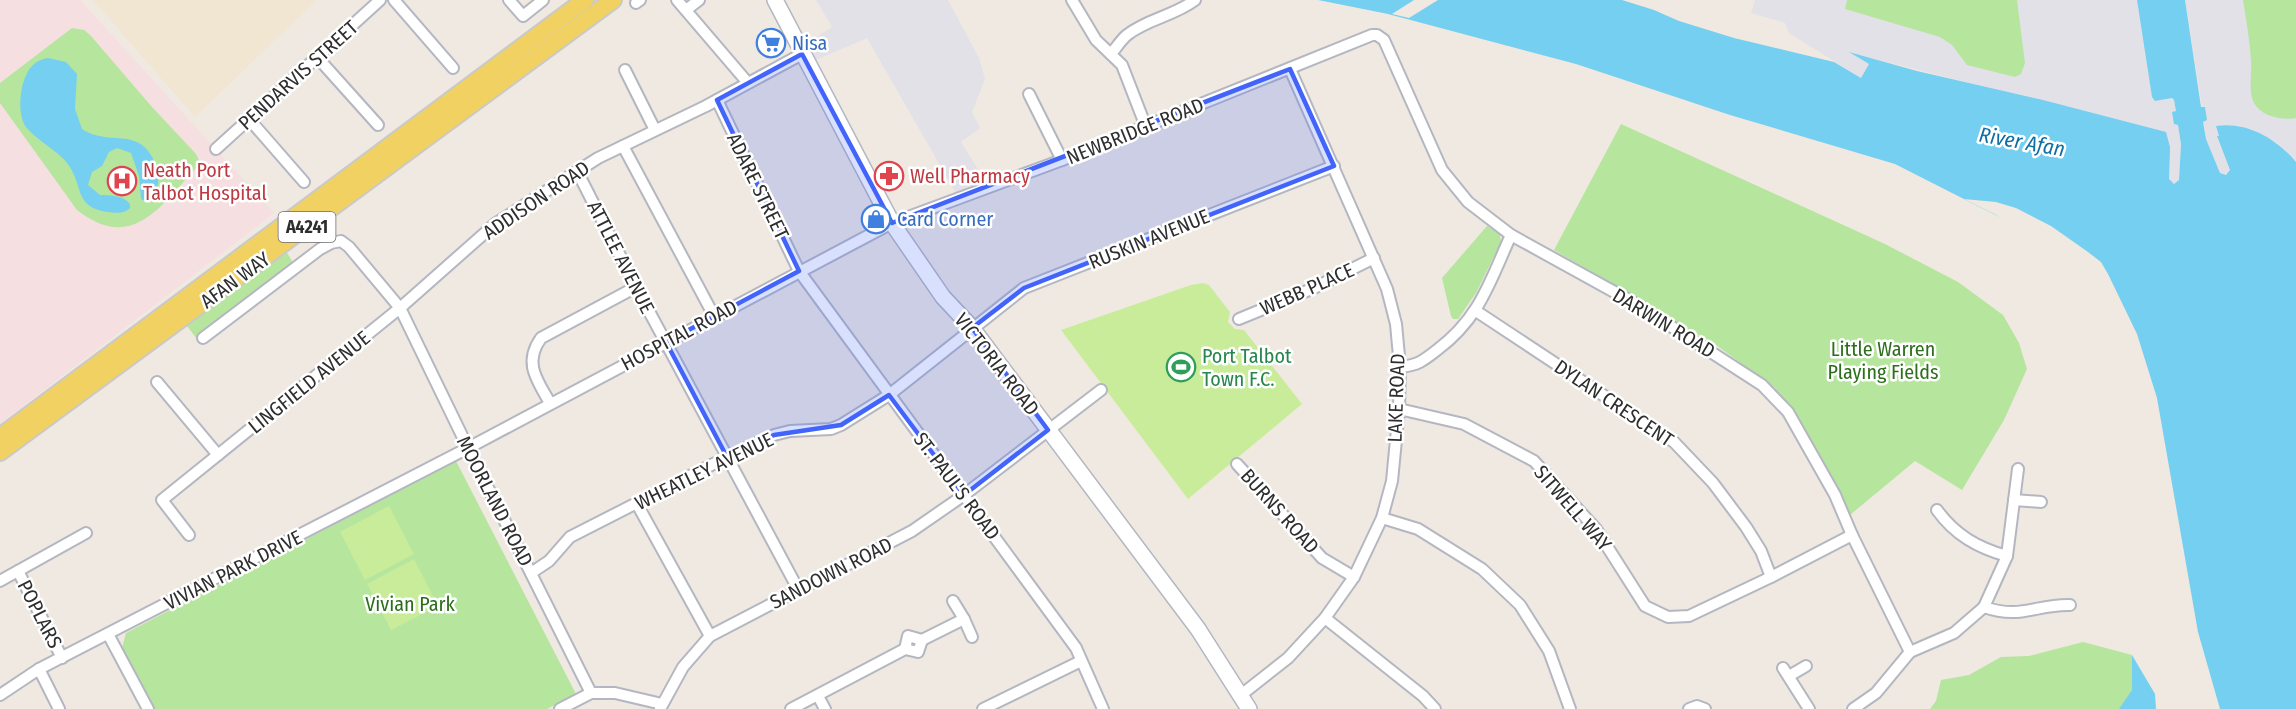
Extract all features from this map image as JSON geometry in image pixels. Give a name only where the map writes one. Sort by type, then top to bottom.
[{"type":"main road","name":"AFAN WAY","points":[[0,437],[585,0]]},
{"type":"main road","name":"AFAN WAY","points":[[0,452],[614,0]]},
{"type":"street","name":"PENDARVIS STREET","points":[[216,149],[380,0]]},
{"type":"street","points":[[394,0],[453,68]]},
{"type":"street","points":[[509,0],[523,16],[543,0]]},
{"type":"street","points":[[677,0],[747,83]]},
{"type":"street","points":[[686,10],[699,0]]},
{"type":"street","name":"VICTORIA ROAD","points":[[775,0],[892,223],[943,297],[972,328],[1198,629],[1249,709]]},
{"type":"street","points":[[1072,0],[1096,40],[1122,65],[1146,127]]},
{"type":"street","points":[[1111,54],[1125,37],[1141,26],[1182,9],[1195,0]]},
{"type":"street","name":"NEWBRIDGE ROAD","points":[[892,223],[1062,160],[1372,35],[1377,35]]},
{"type":"street","name":"DARWIN ROAD","points":[[1377,35],[1386,44],[1442,170],[1468,202],[1511,235],[1638,305],[1762,385],[1788,412],[1835,495],[1852,535],[1910,652]]},
{"type":"street","name":"ADDISON ROAD","points":[[400,308],[495,224],[577,171],[598,158],[717,100],[802,54]]},
{"type":"street","points":[[317,57],[378,125]]},
{"type":"street","name":"LAKE ROAD","points":[[1241,695],[1288,658],[1325,618],[1354,577],[1382,518],[1392,481],[1399,409],[1400,367],[1396,324],[1387,289],[1290,69]]},
{"type":"street","points":[[625,70],[655,130]]},
{"type":"street","points":[[1029,94],[1030,108],[1062,160]]},
{"type":"street","name":"ADARE STREET","points":[[717,100],[799,271]]},
{"type":"street","points":[[249,119],[304,182]]},
{"type":"street","points":[[623,146],[714,316]]},
{"type":"street","name":"RUSKIN AVENUE","points":[[972,328],[1024,288],[1334,166]]},
{"type":"street","name":"ATTLEE AVENUE","points":[[577,171],[636,287],[798,589]]},
{"type":"street","name":"HOSPITAL ROAD","points":[[468,448],[892,223]]},
{"type":"street","points":[[1400,367],[1418,364],[1453,338],[1476,311],[1511,235]]},
{"type":"street","name":"MOORLAND ROAD","points":[[203,338],[320,249],[341,241],[349,247],[400,308],[591,693]]},
{"type":"street","name":"WEBB PLACE","points":[[1239,319],[1314,288],[1374,258]]},
{"type":"street","name":"ST. PAUL'S ROAD","points":[[799,271],[1076,648],[1103,709]]},
{"type":"street","points":[[550,403],[533,373],[532,358],[540,338],[636,287]]},
{"type":"street","name":"LINGFIELD AVENUE","points":[[189,535],[162,500],[400,308]]},
{"type":"street","name":"DYLAN CRESCENT","points":[[1476,311],[1674,442],[1713,483],[1746,527],[1761,551],[1771,577]]},
{"type":"street","name":"WHEATLEY AVENUE","points":[[531,573],[549,561],[570,537],[727,457],[774,435],[790,431],[831,429],[841,425],[889,395],[972,328]]},
{"type":"street","points":[[157,382],[218,455]]},
{"type":"street","name":"SANDOWN ROAD","points":[[560,709],[591,693],[615,693],[661,706],[683,667],[710,636],[912,531],[964,495],[1101,390]]},
{"type":"street","name":"SITWELL WAY","points":[[1399,409],[1464,424],[1534,461],[1596,529],[1645,606],[1668,617],[1689,616],[1852,535]]},
{"type":"street","name":"VIVIAN PARK DRIVE","points":[[0,694],[39,669],[468,448]]},
{"type":"street","name":"BURNS ROAD","points":[[1237,464],[1322,558],[1354,577]]},
{"type":"street","points":[[1853,709],[1876,693],[1910,652],[1954,633],[1984,607],[2007,556],[2018,469]]},
{"type":"street","points":[[2014,500],[2041,502]]},
{"type":"street","points":[[637,504],[710,636]]},
{"type":"street","points":[[1937,510],[1942,526],[1973,544],[2007,556]]},
{"type":"street","points":[[1382,518],[1418,529],[1482,569],[1520,605],[1549,651],[1570,709]]},
{"type":"street","points":[[0,581],[86,533]]},
{"type":"street","name":"POPLARS","points":[[18,571],[62,658]]},
{"type":"street","points":[[1984,607],[1999,612],[2019,613],[2065,605],[2060,593]]},
{"type":"street","points":[[953,601],[972,637]]},
{"type":"street","points":[[1325,618],[1423,696],[1435,709]]},
{"type":"street","points":[[791,709],[905,650],[918,652],[922,640],[964,619]]},
{"type":"street","points":[[108,634],[148,709]]},
{"type":"street","points":[[984,709],[1081,661]]},
{"type":"street","points":[[1806,666],[1786,672],[1809,709]]},
{"type":"street","points":[[39,669],[59,709]]},
{"type":"street","points":[[818,696],[825,709]]},
{"type":"street","points":[[1689,709],[1697,706],[1705,709]]},
{"type":"highlighted area","points":[[802,54],[892,223],[1290,69],[1334,166],[1024,288],[972,328],[1048,430],[964,495],[889,395],[841,425],[774,435],[727,457],[666,342],[799,271],[717,100]]},
{"type":"shaded area","name":"Neath Port Talbot Hospital","points":[[0,0],[80,0],[274,213],[0,424]]},
{"type":"shaded area","points":[[93,0],[316,0],[195,117]]},
{"type":"shaded area","points":[[816,0],[948,0],[979,58],[985,79],[972,112],[980,128],[961,142],[984,179],[956,193],[867,38],[816,60],[807,43],[832,27]]},
{"type":"shaded area","points":[[1755,0],[2137,0],[2152,97],[2174,100],[2176,111],[2172,112],[2178,125],[2181,144],[2179,180],[2171,183],[2079,111],[1852,53],[1869,64],[1861,78],[1789,33],[1785,23],[1751,13]]},
{"type":"shaded area","points":[[2185,0],[2296,0],[2296,162],[2277,143],[2238,125],[2217,137],[2230,170],[2226,175],[2220,173],[2206,139],[2203,121],[2207,120],[2205,107],[2202,107]]},
{"type":"green space","points":[[1847,0],[2017,0],[2025,63],[2021,74],[2015,77],[1967,65],[1952,45],[1940,37],[1845,9]]},
{"type":"green space","points":[[2243,0],[2296,0],[2296,118],[2285,119],[2267,114],[2257,108],[2252,99],[2250,46]]},
{"type":"green space","points":[[72,28],[84,30],[91,36],[199,160],[198,166],[159,208],[145,219],[130,225],[114,227],[97,222],[77,210],[0,103],[0,83]]},
{"type":"green space","name":"Little Warren Playing Fields","points":[[1621,124],[1885,244],[1958,282],[2003,315],[2019,343],[2027,369],[2004,420],[1962,490],[1915,461],[1850,515],[1832,477],[1775,388],[1716,345],[1554,250]]},
{"type":"green space","points":[[1487,226],[1500,234],[1501,242],[1476,293],[1458,319],[1453,319],[1442,278]]},
{"type":"green space","points":[[286,251],[295,266],[197,339],[187,326]]},
{"type":"green space","name":"Port Talbot Town F.C.","points":[[1203,283],[1209,285],[1230,312],[1228,322],[1235,329],[1244,330],[1302,404],[1188,499],[1061,330],[1191,285]]},
{"type":"green space","name":"Vivian Park","points":[[456,461],[576,694],[547,709],[153,709],[122,648],[126,633]]},
{"type":"green space","points":[[389,506],[414,554],[365,580],[340,532]]},
{"type":"green space","points":[[414,559],[438,606],[391,630],[367,584]]},
{"type":"green space","points":[[2083,642],[2132,655],[2132,690],[2123,709],[1930,709],[1936,701],[1941,680],[1969,675],[2001,657],[2029,656]]},
{"type":"water","name":"River Afan","points":[[1318,0],[1622,0],[1734,38],[1834,62],[1861,78],[1869,64],[1849,52],[2166,132],[2170,147],[2169,179],[2174,184],[2179,180],[2181,144],[2178,125],[2174,124],[2172,112],[2176,111],[2174,100],[2172,98],[2155,101],[2152,97],[2137,0],[2185,0],[2201,107],[2205,107],[2207,120],[2203,122],[2206,139],[2220,173],[2226,175],[2230,170],[2217,136],[2219,136],[2216,126],[2228,125],[2250,129],[2271,139],[2296,162],[2296,709],[2191,709],[2193,686],[2153,433],[2141,382],[2116,323],[2077,270],[2019,227],[1895,164],[1730,115],[1576,64],[1388,14]]},
{"type":"water","points":[[48,58],[66,62],[77,74],[75,109],[82,129],[103,137],[134,141],[151,154],[158,177],[157,189],[152,200],[141,199],[139,176],[131,153],[117,148],[109,152],[102,166],[92,172],[88,185],[100,195],[124,199],[130,204],[130,208],[114,213],[89,206],[67,163],[26,127],[20,105],[22,87],[28,71],[34,64]]},
{"type":"water","points":[[2132,655],[2155,694],[2156,709],[2119,709],[2132,690]]},
{"type":"pier","points":[[1414,0],[1438,0],[1409,18],[1392,14]]},
{"type":"pier","points":[[1964,199],[1996,202],[2016,208],[2051,226],[2101,262],[2108,274],[2137,334],[2157,398],[2198,632],[2220,709],[2189,709],[2190,686],[2179,650],[2150,434],[2138,383],[2114,324],[2075,272],[1996,215]]},
{"type":"place","name":"Nisa","points":[[771,43]]},
{"type":"place","name":"Well Pharmacy","points":[[889,176]]},
{"type":"place","name":"Neath Port Talbot Hospital","points":[[122,181]]},
{"type":"place","name":"Card Corner","points":[[876,219]]},
{"type":"place","name":"Port Talbot Town F.C.","points":[[1181,367]]}]
